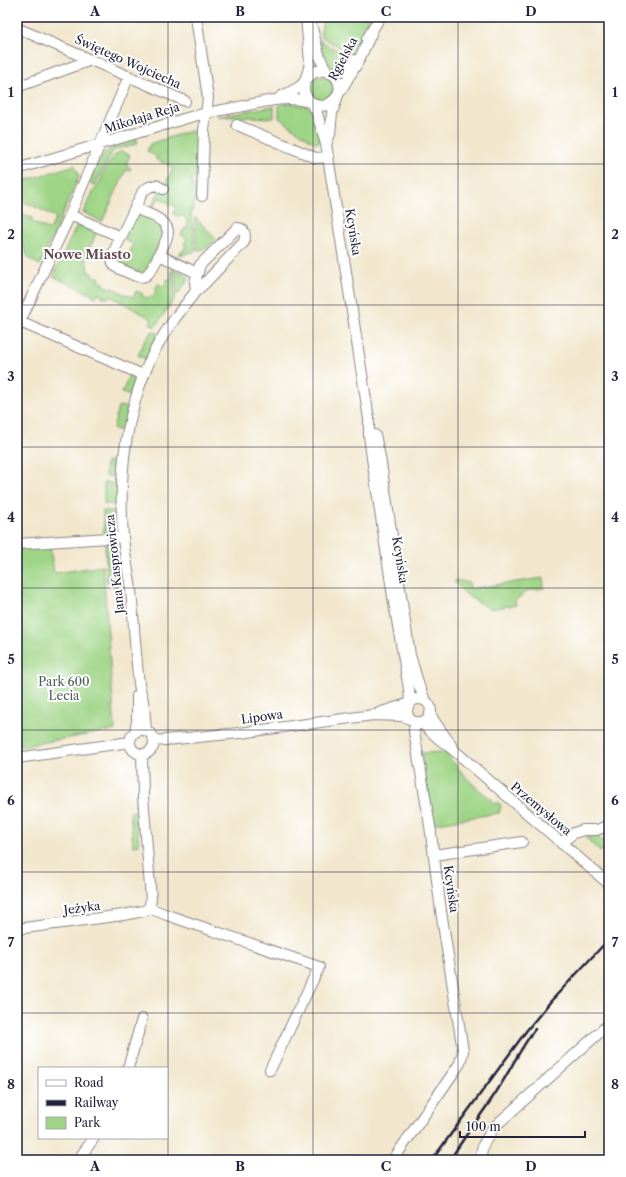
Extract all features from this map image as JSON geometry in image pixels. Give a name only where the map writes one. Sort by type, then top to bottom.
[{"type":"street","points":[[196,17],[207,83],[208,98],[204,130],[202,196]]},
{"type":"street","points":[[308,17],[315,36],[319,56],[324,67],[338,81],[340,90],[332,103],[325,106],[317,106],[310,102],[304,92],[310,62],[308,17]]},
{"type":"street","name":"Rgielska","points":[[338,95],[358,62],[380,17]]},
{"type":"street","name":"Świętego Wojciecha","points":[[17,28],[185,101]]},
{"type":"street","name":"Rgielska","points":[[329,72],[341,72],[346,70],[371,34]]},
{"type":"street","points":[[17,87],[91,60]]},
{"type":"street","points":[[306,81],[308,77],[315,72],[329,72]]},
{"type":"street","points":[[129,76],[70,214],[18,325],[143,375]]},
{"type":"street","name":"Mikołaja Reja","points":[[276,99],[295,90],[306,81]]},
{"type":"street","name":"Kcyńska","points":[[326,144],[330,134],[332,113],[338,95]]},
{"type":"street","name":"Mikołaja Reja","points":[[17,169],[206,113],[276,99],[293,99],[310,102]]},
{"type":"street","name":"Kcyńska","points":[[310,102],[316,110],[329,157],[369,420],[372,458],[394,603],[409,689],[410,704]]},
{"type":"street","points":[[237,125],[316,158],[329,157]]},
{"type":"street","points":[[136,208],[163,222],[168,227],[168,236],[159,255],[150,272],[144,277],[137,277],[116,267],[112,261],[112,257],[143,191],[156,185],[163,188]]},
{"type":"street","points":[[70,214],[121,237]]},
{"type":"street","name":"Jana Kasprowicza","points":[[146,731],[143,700],[139,684],[130,580],[123,537],[122,495],[126,446],[134,403],[143,375],[161,340],[196,290],[242,246],[246,238],[244,231],[237,228],[200,265],[197,273]]},
{"type":"street","points":[[159,255],[197,273],[195,282],[196,290]]},
{"type":"street","name":"Kcyńska","points":[[369,420],[380,457],[410,655],[424,700]]},
{"type":"street","points":[[17,544],[123,537]]},
{"type":"street","name":"Jana Kasprowicza","points":[[135,732],[139,684]]},
{"type":"street","points":[[415,700],[424,700],[430,707],[430,713],[425,721],[415,721],[407,713],[407,709],[415,700]]},
{"type":"street","name":"Lipowa","points":[[154,741],[240,733],[373,714],[410,704]]},
{"type":"street","name":"Przemysłowa","points":[[430,713],[456,752]]},
{"type":"street","name":"Lipowa","points":[[373,714],[402,716],[415,721]]},
{"type":"street","name":"Kcyńska","points":[[392,1160],[454,1072],[461,1060],[463,1048],[441,911],[430,826],[416,747],[414,731],[415,721]]},
{"type":"street","name":"Przemysłowa","points":[[415,721],[456,752],[609,884]]},
{"type":"street","points":[[141,730],[146,731],[151,734],[154,741],[152,748],[150,751],[142,754],[137,753],[133,750],[130,742],[131,737],[135,732],[141,730]]},
{"type":"street","points":[[416,747],[420,740],[424,737],[434,734]]},
{"type":"street","points":[[17,758],[130,742]]},
{"type":"street","points":[[142,754],[143,796],[151,900],[149,908],[173,918],[319,967],[270,1070]]},
{"type":"street","points":[[562,844],[574,833],[583,830],[597,830],[609,825]]},
{"type":"street","points":[[434,855],[522,842]]},
{"type":"street","name":"Jeżyka","points":[[17,929],[124,915],[144,911],[149,908]]},
{"type":"street","points":[[128,1067],[142,1019]]},
{"type":"street","points":[[480,1160],[483,1145],[493,1128],[609,1024]]},
{"type":"street","points":[[78,1160],[93,1139]]},
{"type":"green space","points":[[324,17],[375,17],[353,54],[321,37],[320,34]]},
{"type":"green space","points":[[319,40],[351,58],[347,64],[334,69],[326,65]]},
{"type":"green space","points":[[321,76],[326,77],[332,83],[332,93],[326,99],[321,100],[316,99],[310,93],[309,88],[310,83],[316,77]]},
{"type":"green space","points":[[289,103],[308,106],[317,119],[320,142],[315,143],[279,118],[279,105]]},
{"type":"green space","points":[[274,106],[274,118],[217,116]]},
{"type":"green space","points":[[190,131],[202,133],[199,170],[197,175],[191,180],[196,196],[191,214],[195,251],[179,256],[181,251],[183,252],[186,246],[184,245],[187,238],[181,235],[188,225],[185,217],[181,215],[180,217],[173,214],[176,207],[158,198],[150,215],[148,214],[161,188],[163,188],[173,169],[169,165],[155,159],[157,157],[147,151],[150,144]]},
{"type":"green space","points":[[136,137],[138,143],[125,148],[124,146],[113,151],[95,185],[89,183],[106,151],[116,145]]},
{"type":"green space","points":[[121,151],[130,155],[126,165],[131,168],[129,171],[126,170],[102,222],[83,212],[113,157]]},
{"type":"green space","points":[[75,165],[79,177],[40,265],[29,259],[17,232],[17,183]],"holes":[[[23,201],[56,217],[50,230],[31,221],[32,218],[18,213],[20,208],[18,206],[20,202],[22,203]]]},
{"type":"green space","points":[[140,214],[160,223],[164,233],[146,269],[142,273],[137,272],[117,261],[118,251],[128,255],[134,244],[124,240],[134,218]]},
{"type":"green space","points":[[195,217],[216,239],[208,247],[197,251]]},
{"type":"green space","points":[[78,223],[96,234],[88,252],[90,253],[86,260],[86,265],[88,266],[87,269],[89,270],[88,272],[92,273],[91,275],[100,278],[99,281],[110,288],[111,287],[133,297],[136,291],[143,294],[142,296],[146,298],[154,295],[158,284],[164,286],[167,279],[170,280],[172,275],[170,273],[173,268],[175,298],[155,327],[150,324],[152,319],[110,296],[107,299],[98,293],[96,297],[53,276]]},
{"type":"green space","points":[[175,269],[188,277],[188,280],[177,295]]},
{"type":"green space","points":[[152,331],[159,334],[145,359],[138,355],[144,342]]},
{"type":"green space","points":[[130,373],[133,375],[136,382],[130,396],[122,393]]},
{"type":"green space","points":[[118,407],[128,408],[123,431],[113,429]]},
{"type":"green space","points":[[106,462],[120,463],[118,478],[105,476]]},
{"type":"green space","points":[[104,482],[118,483],[119,505],[104,504]]},
{"type":"green space","points":[[103,511],[119,511],[116,526],[112,531],[104,534]]},
{"type":"green space","points":[[111,543],[119,555],[122,579],[107,582],[105,544]]},
{"type":"green space","name":"Park 600 Lecia","points":[[50,547],[54,573],[103,566],[115,730],[17,747],[17,549]]},
{"type":"green space","points":[[543,578],[544,588],[527,591],[515,601],[516,605],[490,609],[469,597],[455,583],[455,580],[469,583],[470,589]]},
{"type":"green space","points":[[444,752],[478,789],[492,799],[491,801],[496,804],[497,802],[501,805],[499,813],[432,824],[422,753]]},
{"type":"green space","points":[[135,811],[139,845],[133,846],[130,812]]},
{"type":"green space","points":[[598,836],[601,841],[609,838],[609,857],[607,855],[608,854],[602,850],[600,852],[585,837]]},
{"type":"railway","points":[[432,1160],[527,1030],[551,1001],[609,939]]},
{"type":"railway","points":[[450,1160],[488,1105],[535,1029]]},
{"type":"district","name":"Nowe Miasto","points":[[87,254]]}]
